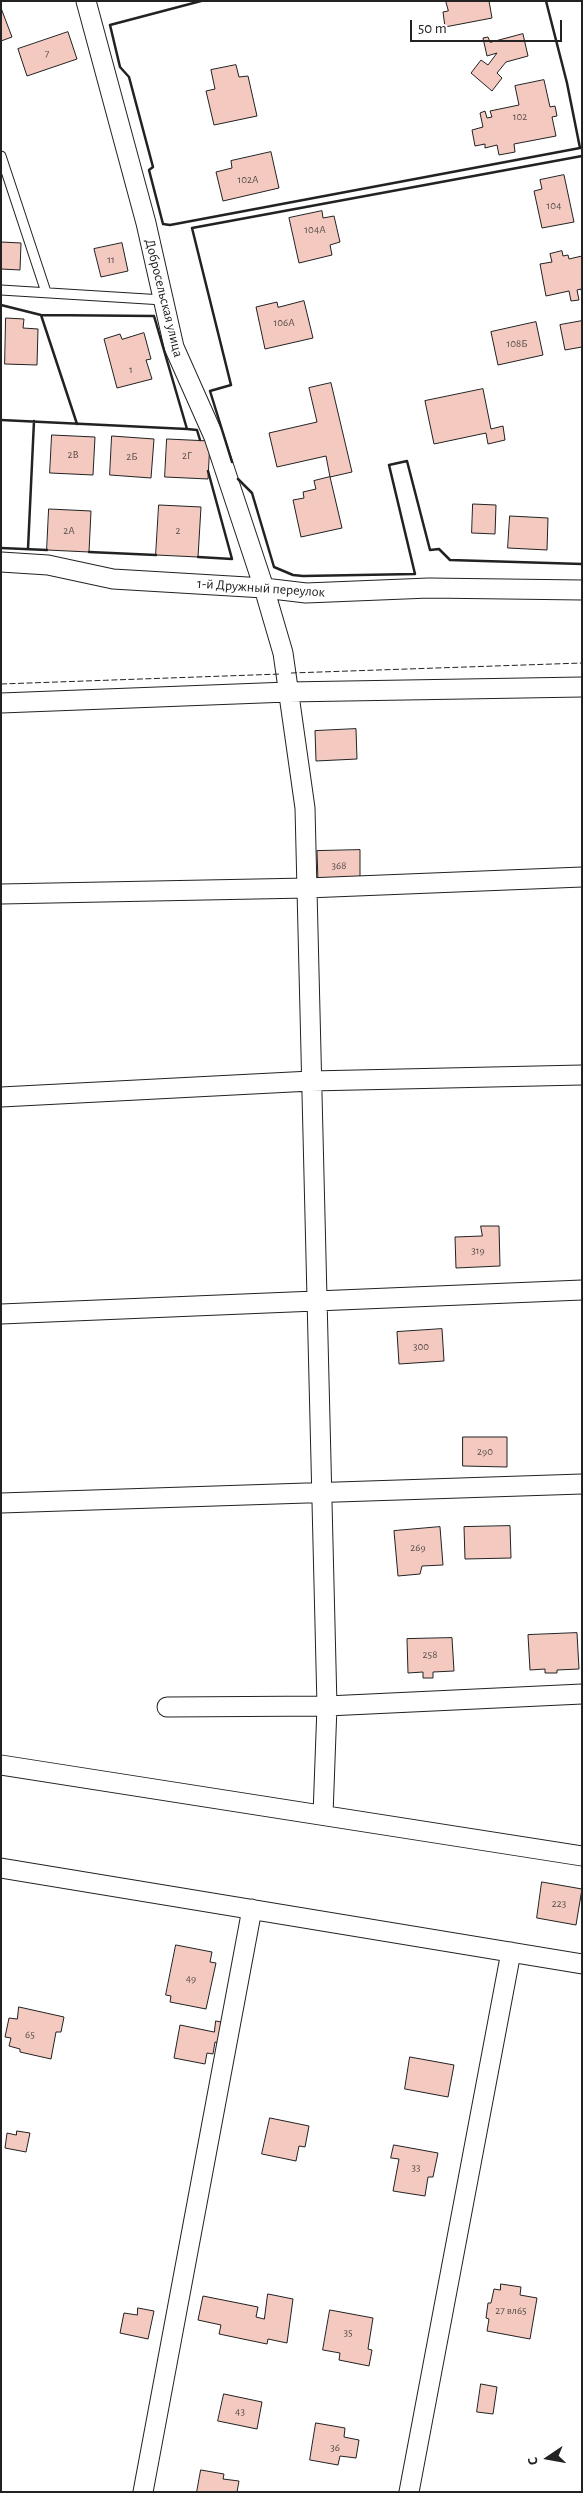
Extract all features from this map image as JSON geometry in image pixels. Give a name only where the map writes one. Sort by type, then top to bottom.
[{"type":"street","name":"Добросельская улица","points":[[86,1],[146,222],[174,348],[214,437],[264,588],[283,653],[305,808],[327,1706],[323,1815]]},
{"type":"street","name":"1-й Дружный переулок","points":[[1,562],[48,565],[113,579],[264,588],[306,593],[429,588],[582,590]]},
{"type":"street","points":[[1,703],[288,692],[582,687]]},
{"type":"street","points":[[1,894],[307,888],[582,876]]},
{"type":"street","points":[[1,1097],[312,1081],[582,1075]]},
{"type":"street","points":[[1,1314],[582,1290]]},
{"type":"street","points":[[1,1504],[582,1484]]},
{"type":"street","points":[[167,1707],[327,1706],[582,1694]]},
{"type":"street","points":[[1,1765],[582,1856]]},
{"type":"street","points":[[1,1868],[582,1964]]},
{"type":"street","points":[[143,2492],[252,1909]]},
{"type":"street","points":[[409,2492],[511,1952]]},
{"type":"lane","points":[[1,156],[46,292]]},
{"type":"lane","points":[[1,290],[163,300]]},
{"type":"building","points":[[446,1],[489,1],[492,18],[445,27],[443,12],[448,11]]},
{"type":"building","points":[[1,8],[12,37],[1,41]]},
{"type":"building","points":[[68,32],[77,59],[27,76],[18,49]]},
{"type":"building","points":[[523,34],[528,56],[506,62],[497,73],[502,78],[492,91],[471,73],[481,60],[488,65],[497,53],[487,56],[483,38],[488,37],[490,42]]},
{"type":"building","points":[[236,65],[239,77],[248,76],[257,116],[214,125],[206,91],[215,89],[211,70]]},
{"type":"building","points":[[544,80],[550,107],[555,106],[557,116],[552,117],[556,136],[514,144],[515,152],[499,155],[497,145],[485,148],[485,144],[475,146],[472,130],[483,127],[480,113],[485,111],[487,118],[492,117],[490,111],[519,105],[515,86]]},
{"type":"building","points":[[271,152],[279,188],[223,201],[216,172],[232,168],[231,161]]},
{"type":"building","points":[[564,175],[574,222],[542,228],[534,191],[542,189],[540,180]]},
{"type":"building","points":[[322,211],[323,218],[334,216],[340,242],[330,245],[332,255],[299,263],[289,218]]},
{"type":"building","points":[[1,242],[21,243],[20,270],[1,269]]},
{"type":"building","points":[[122,243],[128,271],[101,277],[94,249]]},
{"type":"building","points":[[562,251],[563,256],[568,255],[569,259],[582,256],[582,294],[581,289],[577,290],[579,300],[571,301],[569,291],[546,296],[540,264],[552,262],[550,254]]},
{"type":"building","points":[[304,301],[313,338],[265,349],[256,307],[277,302],[278,307]]},
{"type":"building","points":[[6,318],[24,319],[23,328],[38,329],[37,365],[5,364]]},
{"type":"building","points":[[582,321],[582,347],[565,350],[560,325]]},
{"type":"building","points":[[536,322],[543,355],[498,365],[491,332]]},
{"type":"building","points":[[144,333],[151,359],[146,360],[152,379],[117,388],[104,339],[120,334],[122,339]]},
{"type":"building","points":[[331,383],[352,472],[330,477],[326,456],[277,467],[269,433],[317,422],[309,388]]},
{"type":"building","points":[[483,389],[491,429],[503,426],[505,440],[488,444],[486,433],[434,444],[425,401]]},
{"type":"building","points":[[52,435],[95,437],[93,475],[50,473]]},
{"type":"building","points":[[112,436],[154,439],[151,478],[110,475]]},
{"type":"building","points":[[167,439],[210,441],[208,479],[165,477]]},
{"type":"building","points":[[330,477],[342,528],[301,537],[293,500],[304,498],[303,492],[316,489],[314,481]]},
{"type":"building","points":[[473,504],[496,505],[495,534],[472,533]]},
{"type":"building","points":[[159,505],[201,507],[198,557],[156,555]]},
{"type":"building","points":[[49,509],[91,511],[89,552],[47,550]]},
{"type":"building","points":[[510,516],[548,518],[547,550],[508,548]]},
{"type":"building","points":[[356,729],[357,759],[316,761],[315,731]]},
{"type":"building","points":[[360,850],[360,881],[318,882],[317,851]]},
{"type":"building","points":[[481,1226],[499,1226],[500,1266],[456,1268],[455,1237],[482,1236]]},
{"type":"building","points":[[442,1329],[444,1361],[399,1364],[397,1332]]},
{"type":"building","points":[[463,1437],[507,1437],[507,1467],[463,1466]]},
{"type":"building","points":[[510,1526],[511,1558],[465,1559],[464,1527]]},
{"type":"building","points":[[440,1527],[443,1565],[422,1566],[420,1574],[398,1576],[394,1531]]},
{"type":"building","points":[[577,1633],[579,1669],[557,1670],[557,1673],[545,1673],[545,1669],[530,1670],[528,1635]]},
{"type":"building","points":[[452,1638],[454,1671],[433,1672],[433,1678],[423,1678],[423,1672],[408,1673],[407,1639]]},
{"type":"building","points":[[542,1882],[582,1889],[576,1925],[537,1918]]},
{"type":"building","points":[[176,1945],[212,1952],[210,1962],[216,1963],[206,2009],[170,2002],[171,1996],[166,1995]]},
{"type":"building","points":[[19,2007],[64,2017],[61,2032],[56,2032],[51,2059],[20,2052],[20,2049],[9,2046],[11,2038],[5,2037],[9,2018],[17,2019]]},
{"type":"building","points":[[216,2021],[226,2023],[222,2044],[215,2042],[213,2054],[207,2053],[205,2064],[174,2058],[180,2025],[214,2032]]},
{"type":"building","points":[[410,2057],[454,2065],[448,2097],[405,2089]]},
{"type":"building","points":[[270,2118],[309,2126],[305,2147],[299,2146],[296,2161],[262,2154]]},
{"type":"building","points":[[17,2131],[30,2133],[26,2152],[5,2148],[7,2133],[16,2135]]},
{"type":"building","points":[[394,2145],[438,2153],[433,2177],[428,2177],[425,2196],[393,2191],[399,2159],[391,2158]]},
{"type":"building","points":[[501,2284],[521,2287],[520,2295],[537,2298],[530,2339],[487,2331],[489,2319],[486,2318],[488,2303],[491,2303],[494,2289],[500,2290]]},
{"type":"building","points":[[268,2294],[293,2299],[287,2343],[268,2339],[267,2344],[219,2334],[221,2325],[198,2320],[203,2296],[258,2307],[256,2317],[264,2319]]},
{"type":"building","points":[[138,2308],[154,2311],[148,2339],[120,2333],[124,2313],[137,2315]]},
{"type":"building","points":[[330,2310],[373,2318],[368,2349],[372,2350],[369,2366],[339,2360],[340,2353],[323,2350]]},
{"type":"building","points":[[481,2384],[497,2387],[493,2414],[477,2412]]},
{"type":"building","points":[[224,2394],[262,2402],[257,2429],[218,2421]]},
{"type":"building","points":[[316,2423],[345,2428],[344,2437],[359,2440],[356,2458],[340,2456],[338,2465],[310,2460]]},
{"type":"building","points":[[201,2470],[224,2474],[223,2479],[239,2481],[237,2492],[197,2492]]},
{"type":"fence","points":[[291,673],[582,663]]},
{"type":"fence","points":[[1,684],[281,674]]},
{"type":"wall","points":[[201,1],[110,25],[120,67],[129,77],[153,167],[149,170],[163,224],[170,225],[580,148],[567,83],[546,1]]},
{"type":"wall","points":[[232,462],[210,391],[231,385],[192,228],[582,156]]},
{"type":"wall","points":[[1,305],[41,315],[154,316],[187,429],[197,430],[200,440]]},
{"type":"wall","points":[[41,315],[77,424]]},
{"type":"wall","points":[[1,420],[187,429]]},
{"type":"wall","points":[[28,549],[34,421]]},
{"type":"wall","points":[[238,479],[252,493],[274,567],[293,575],[415,574],[389,465],[407,461],[430,550],[439,549],[450,560],[582,564]]},
{"type":"wall","points":[[198,557],[232,559],[208,471]]},
{"type":"wall","points":[[1,548],[47,550]]},
{"type":"wall","points":[[89,552],[156,555]]}]
